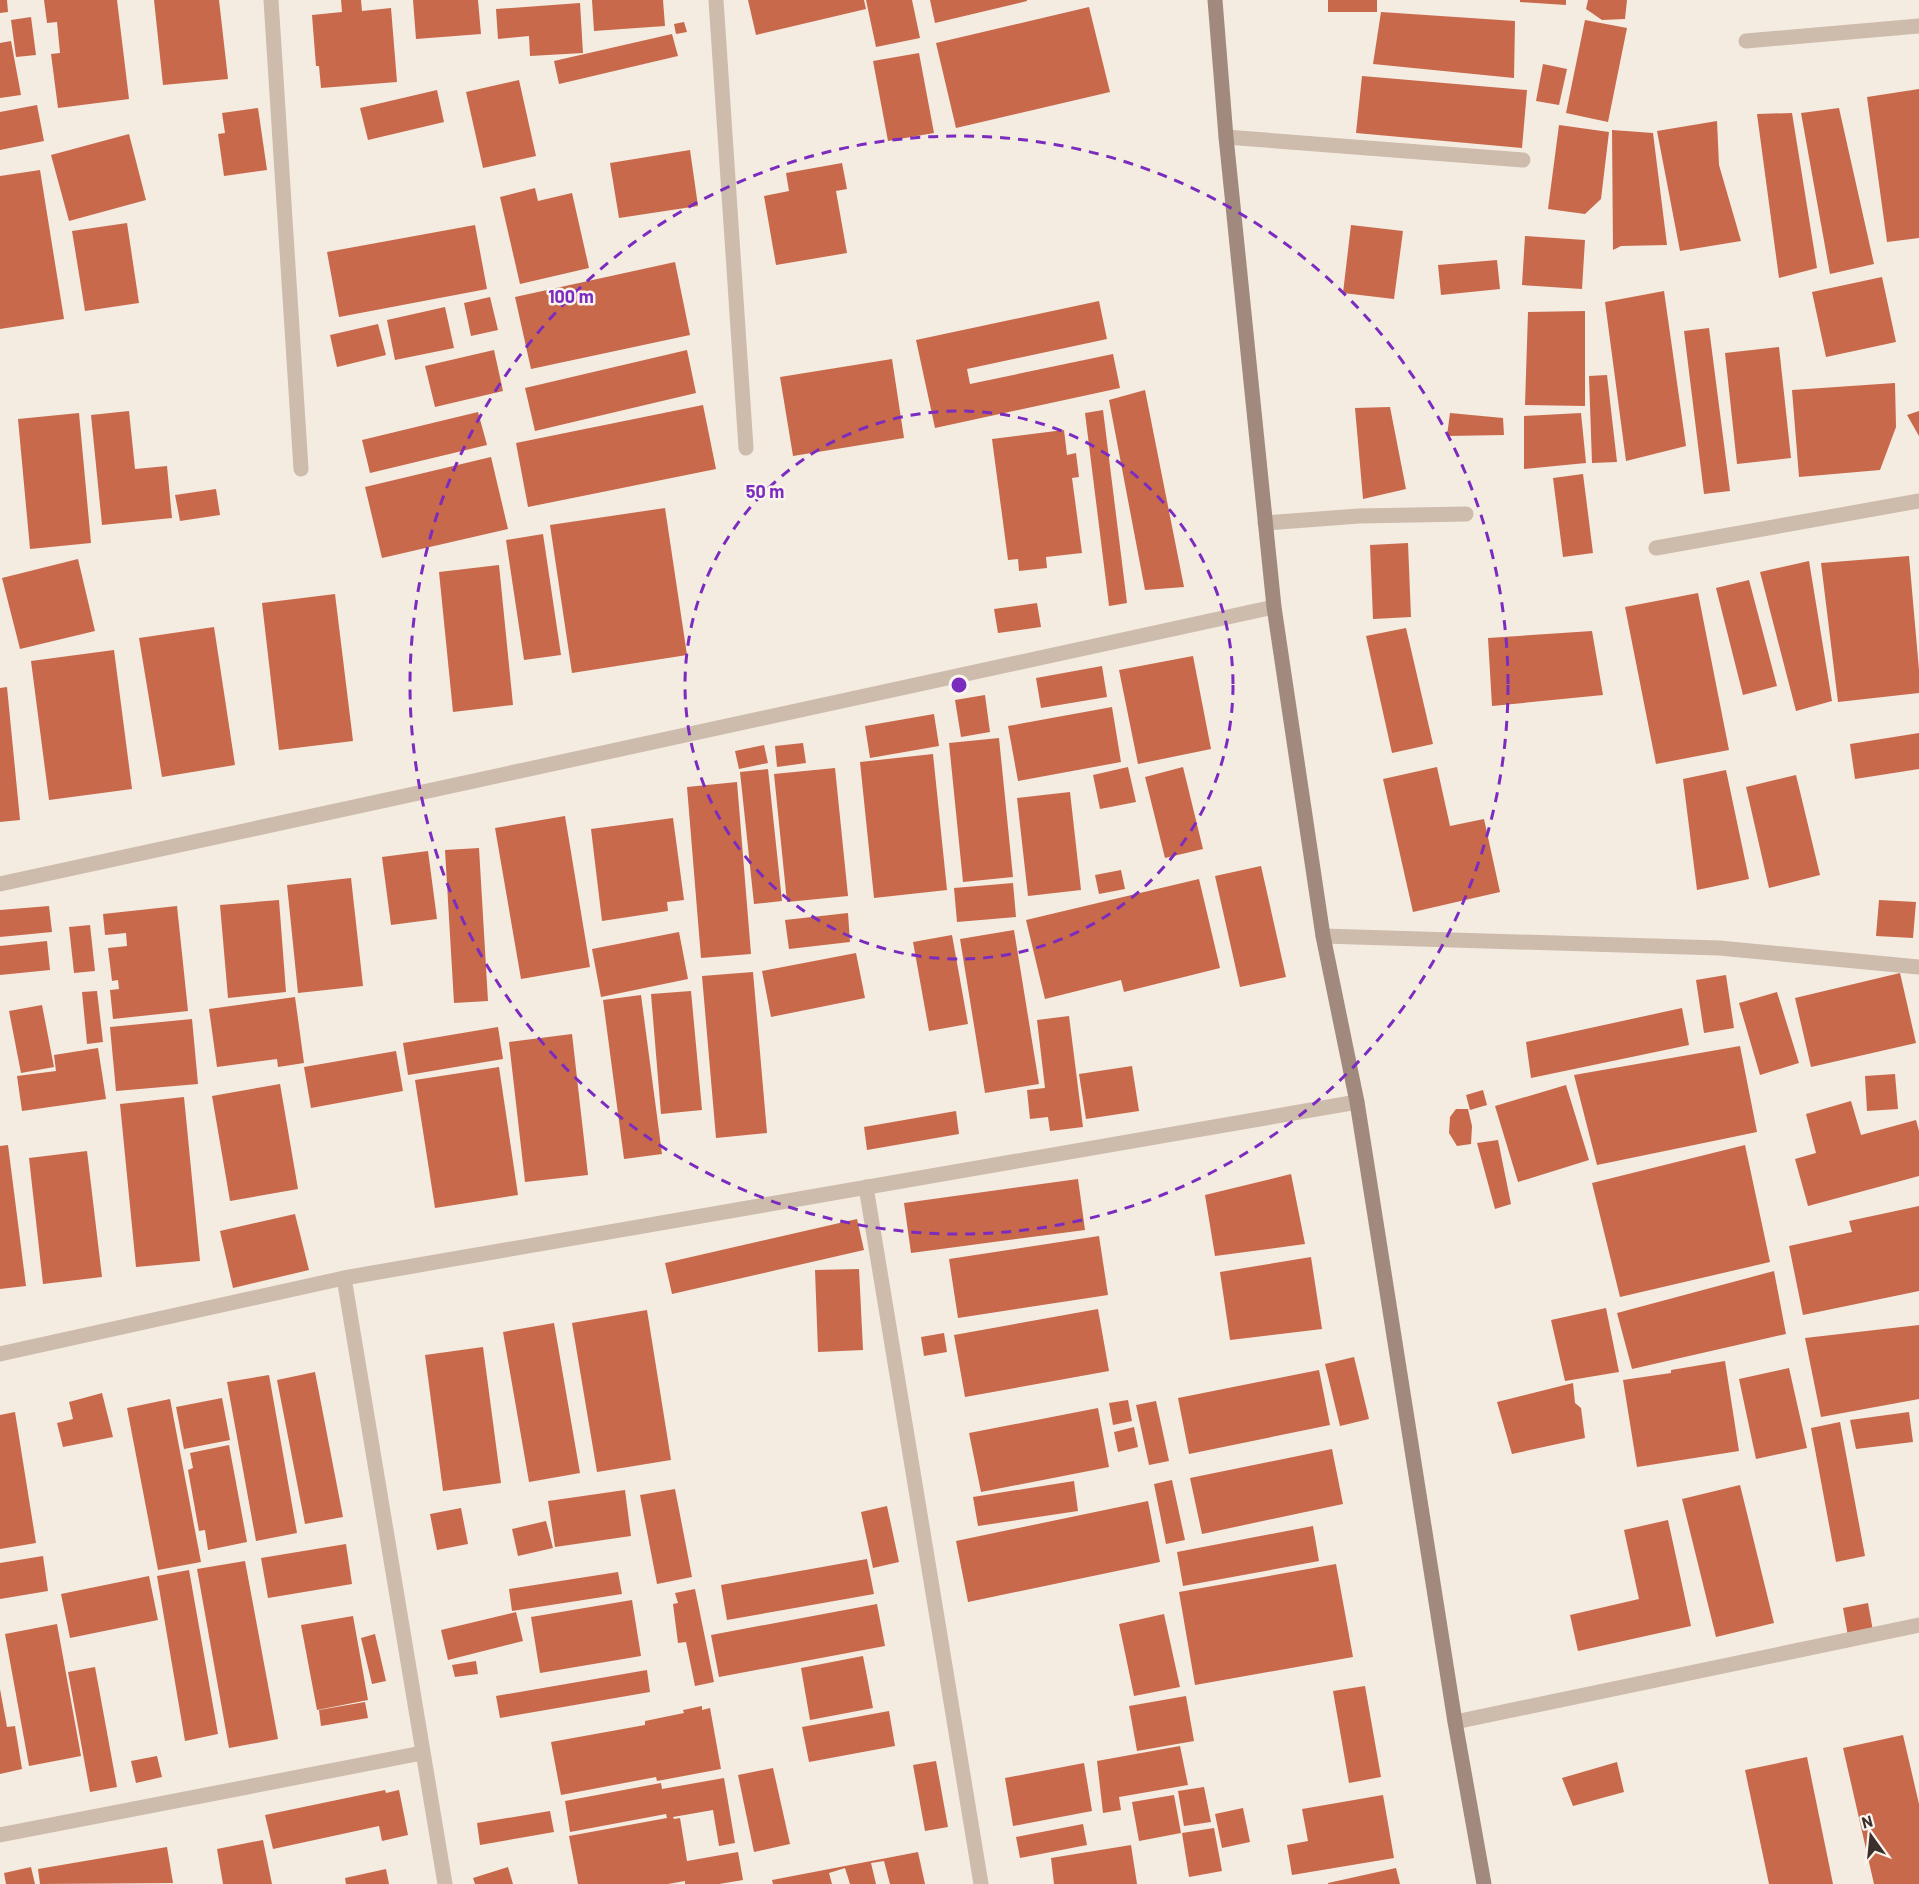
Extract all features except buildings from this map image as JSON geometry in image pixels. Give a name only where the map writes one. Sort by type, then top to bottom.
[{"type":"main road","points":[[1215,0],[1226,137],[1274,607],[1323,936],[1357,1102],[1455,1722],[1484,1884]]},
{"type":"street","points":[[271,0],[301,469]]},
{"type":"street","points":[[716,0],[746,448]]},
{"type":"street","points":[[1746,41],[1919,26]]},
{"type":"street","points":[[1226,137],[1523,160]]},
{"type":"street","points":[[1656,548],[1919,501]]},
{"type":"street","points":[[1265,523],[1359,516],[1466,514]]},
{"type":"street","points":[[0,884],[1274,607]]},
{"type":"street","points":[[1323,936],[1719,948],[1919,967]]},
{"type":"street","points":[[0,1354],[344,1278],[1357,1102]]},
{"type":"street","points":[[866,1187],[981,1884]]},
{"type":"street","points":[[344,1278],[445,1884]]},
{"type":"street","points":[[1455,1722],[1919,1625]]},
{"type":"street","points":[[0,1835],[422,1753]]}]
